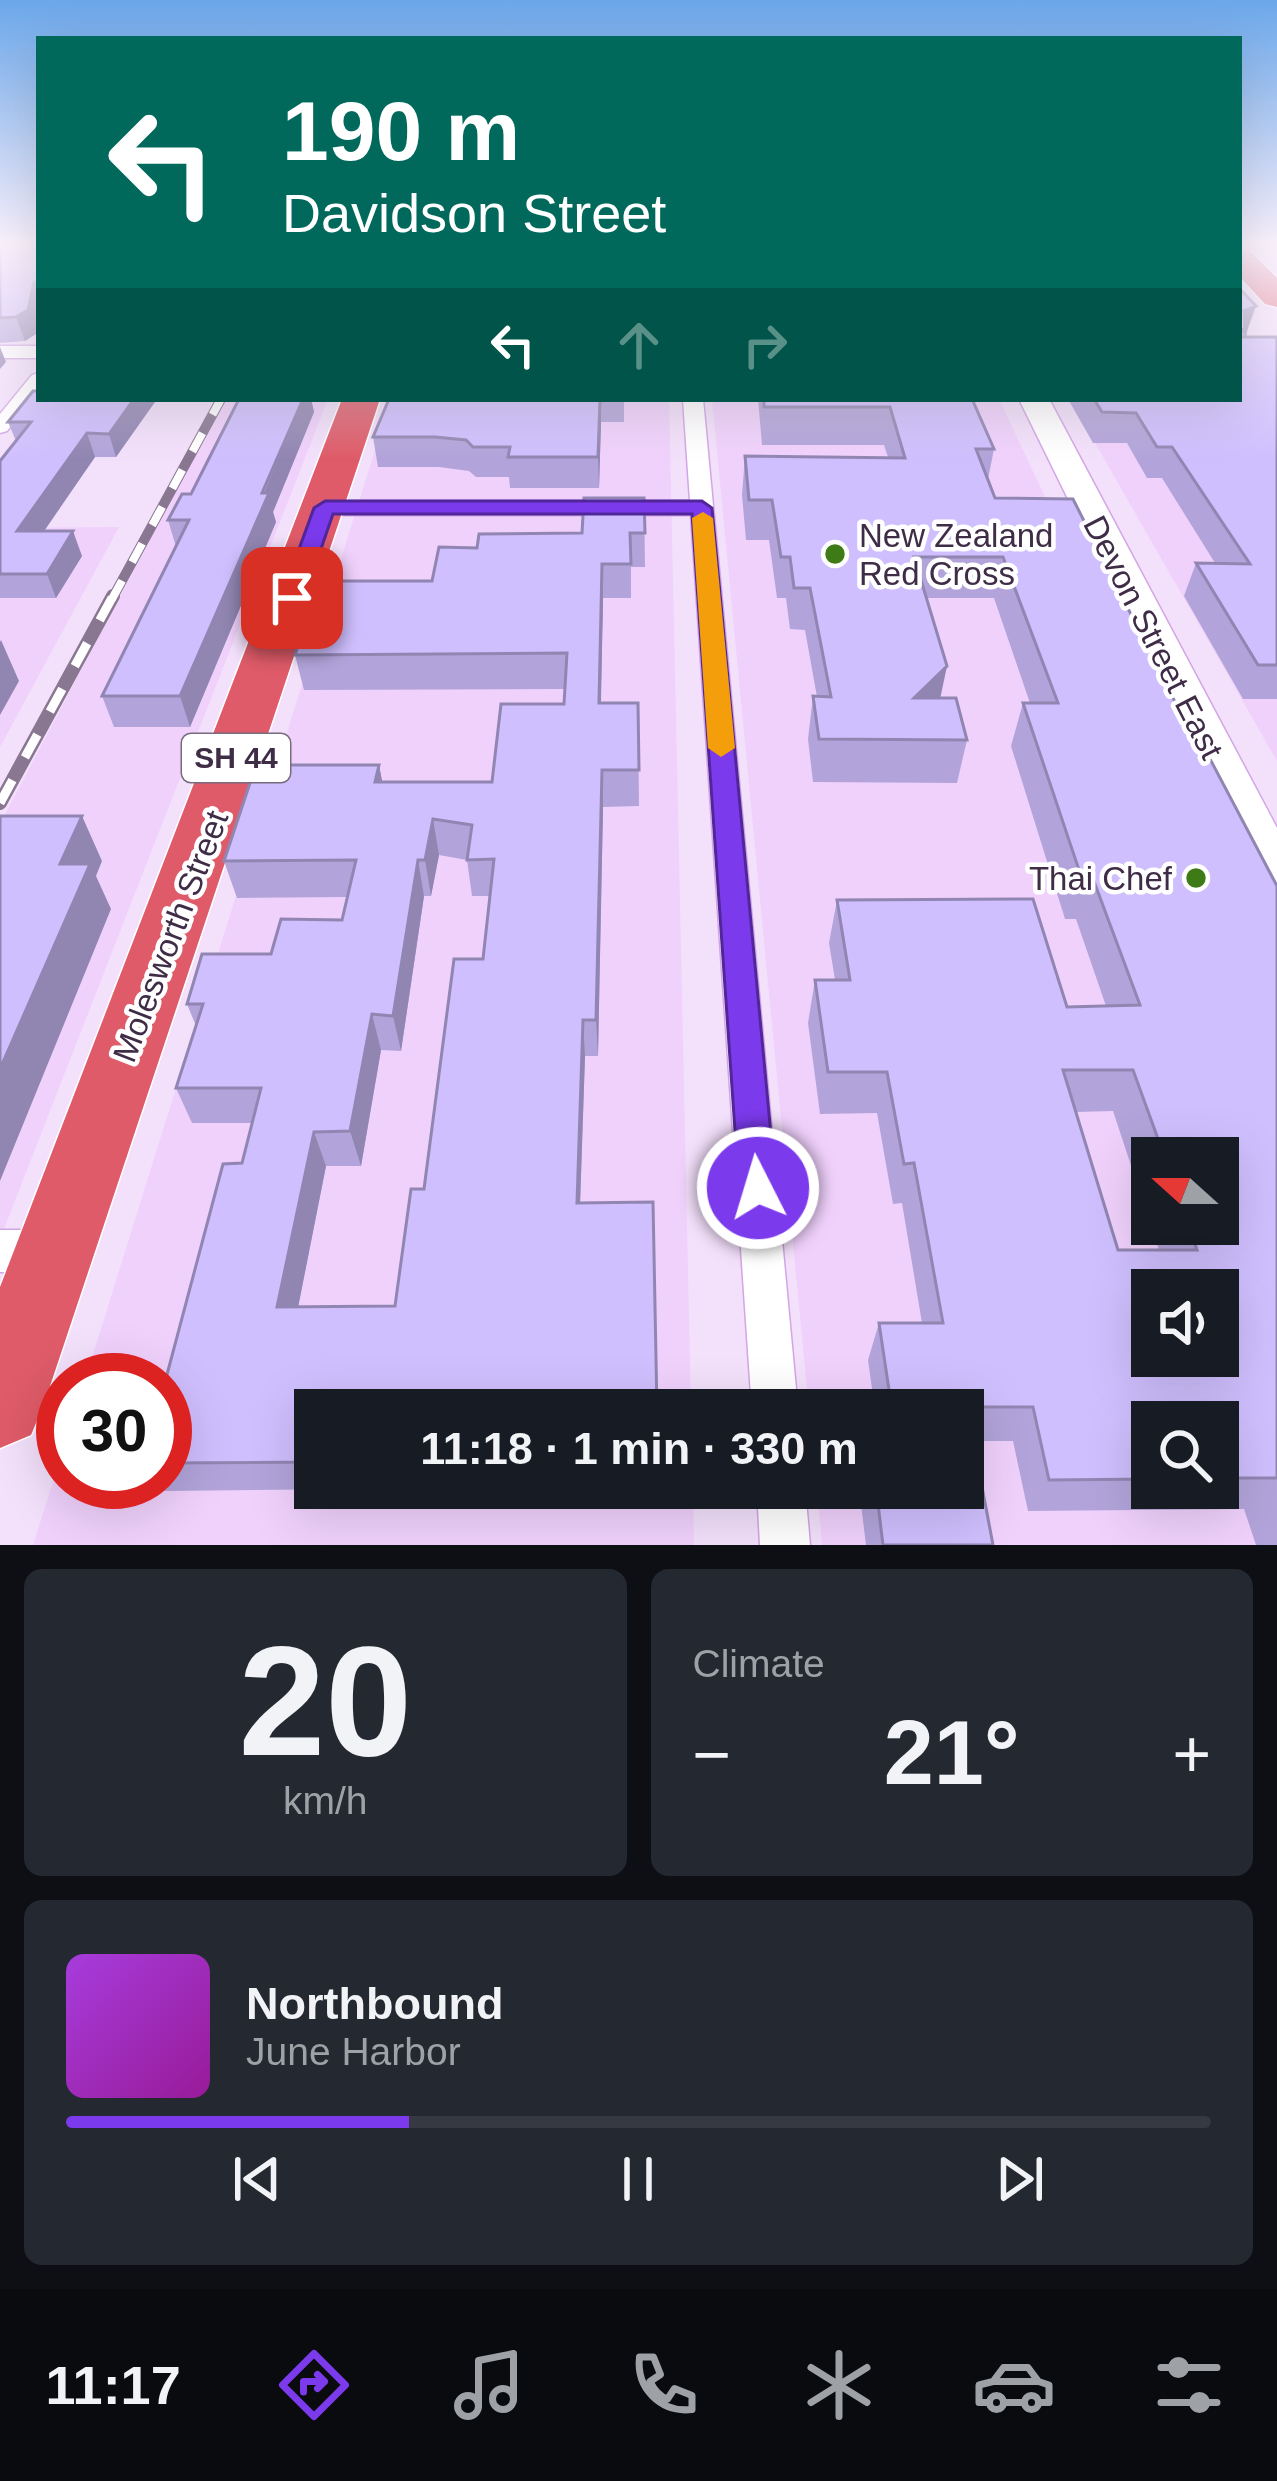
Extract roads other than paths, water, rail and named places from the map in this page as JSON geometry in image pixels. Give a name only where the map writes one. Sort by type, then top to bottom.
[{"type":"highway","name":"Molesworth Street","points":[[0,1404],[27,1251],[180,915],[361,402]]},
{"type":"street","points":[[0,352],[36,352]]},
{"type":"street","points":[[0,427],[36,383]]},
{"type":"street","points":[[693,402],[773,1389]]},
{"type":"street","name":"Devon Street East","points":[[1036,402],[1277,874]]},
{"type":"street","points":[[325,508],[702,508]]},
{"type":"street","points":[[782,1509],[785,1545]]},
{"type":"railway","points":[[112,599],[219,402]]},
{"type":"railway","points":[[0,803],[113,596]]},
{"type":"place","name":"New Zealand Red Cross","points":[[835,554]]},
{"type":"place","name":"Thai Chef","points":[[1196,878]]}]
